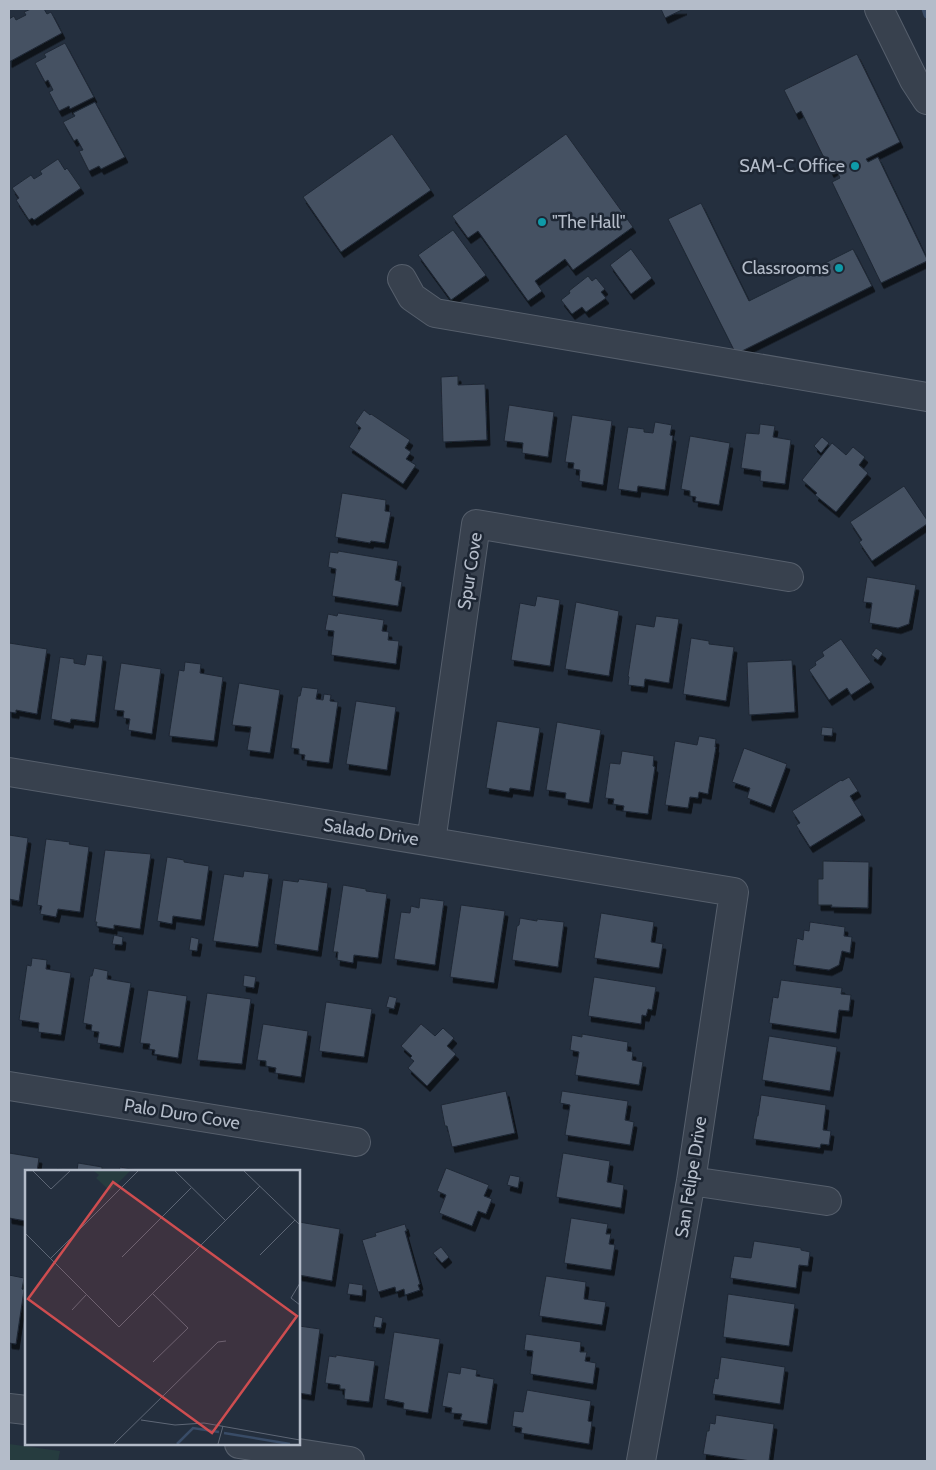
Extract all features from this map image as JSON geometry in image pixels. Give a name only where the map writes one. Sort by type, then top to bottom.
[{"type":"street","points":[[879,9],[914,80],[927,100]]},
{"type":"street","points":[[402,279],[412,297],[434,313],[927,397]]},
{"type":"street","name":"Spur Cove","points":[[431,842],[476,524],[789,577]]},
{"type":"street","name":"Salado Drive","points":[[9,772],[734,892]]},
{"type":"street","name":"San Felipe Drive","points":[[641,1461],[692,1181],[734,892]]},
{"type":"street","name":"Palo Duro Cove","points":[[9,1086],[356,1142]]},
{"type":"street","points":[[692,1181],[827,1201]]},
{"type":"street","points":[[9,1408],[25,1410]]},
{"type":"street","points":[[246,1445],[350,1461]]},
{"type":"green space","points":[[9,1444],[60,1451],[58,1461],[9,1461]]},
{"type":"building","points":[[31,9],[44,9],[47,14],[51,12],[62,33],[9,62],[9,19],[14,16],[16,20],[26,15],[24,12]]},
{"type":"building","points":[[661,9],[684,9],[665,18]]},
{"type":"building","points":[[65,43],[94,97],[70,109],[69,106],[59,111],[49,92],[53,90],[48,80],[45,82],[35,63],[46,57],[44,54]]},
{"type":"building","name":"SAM-C Office","points":[[857,54],[900,142],[866,159],[868,162],[878,157],[927,259],[927,261],[881,283],[832,182],[840,178],[836,169],[831,172],[801,111],[796,114],[784,90]]},
{"type":"building","points":[[95,102],[125,157],[101,169],[99,166],[89,171],[79,151],[83,150],[77,139],[74,141],[63,122],[75,116],[73,113]]},
{"type":"building","points":[[392,134],[431,190],[341,252],[303,197]]},
{"type":"building","name":"\"The Hall\"","points":[[566,134],[633,227],[573,270],[565,259],[535,281],[542,291],[528,301],[478,231],[468,238],[452,216]]},
{"type":"building","points":[[58,159],[81,188],[34,220],[32,218],[29,220],[16,200],[19,198],[12,188],[31,175],[34,179],[42,174],[40,171]]},
{"type":"building","name":"Classrooms","points":[[701,203],[749,301],[853,249],[872,286],[736,354],[668,219]]},
{"type":"building","points":[[453,230],[486,275],[451,300],[418,255]]},
{"type":"building","points":[[631,249],[652,278],[631,294],[610,265]]},
{"type":"building","points":[[588,276],[592,281],[596,278],[605,289],[601,292],[606,298],[586,312],[582,307],[572,314],[561,300]]},
{"type":"building","points":[[458,376],[458,385],[485,384],[487,440],[443,442],[441,377]]},
{"type":"building","points":[[509,405],[554,412],[548,457],[522,453],[523,443],[504,441]]},
{"type":"building","points":[[364,410],[410,440],[405,448],[411,452],[406,459],[416,465],[403,484],[349,447],[361,428],[355,423]]},
{"type":"building","points":[[572,415],[612,421],[603,485],[579,481],[580,470],[573,469],[574,463],[565,462]]},
{"type":"building","points":[[655,422],[672,425],[670,435],[673,436],[665,490],[638,486],[637,492],[618,489],[628,427],[644,429],[644,432],[653,433]]},
{"type":"building","points":[[760,424],[775,426],[773,437],[791,440],[785,484],[760,481],[761,471],[741,468],[746,433],[759,434]]},
{"type":"building","points":[[690,436],[730,443],[719,505],[695,501],[696,497],[690,496],[690,491],[681,489]]},
{"type":"building","points":[[822,437],[829,443],[821,453],[814,446]]},
{"type":"building","points":[[832,443],[846,455],[853,447],[865,457],[859,465],[868,473],[836,512],[815,495],[817,493],[802,480]]},
{"type":"building","points":[[904,486],[927,520],[927,524],[872,561],[859,542],[862,540],[850,522]]},
{"type":"building","points":[[342,493],[386,500],[385,511],[391,512],[385,543],[371,541],[370,543],[335,537]]},
{"type":"building","points":[[338,551],[398,561],[395,580],[402,582],[398,606],[332,596],[336,569],[328,567],[330,552],[338,553]]},
{"type":"building","points":[[867,577],[916,585],[909,624],[898,628],[869,623],[872,603],[863,602]]},
{"type":"building","points":[[537,596],[560,600],[550,666],[511,660],[520,603],[535,606]]},
{"type":"building","points":[[576,602],[619,611],[609,676],[565,669]]},
{"type":"building","points":[[338,613],[384,620],[382,631],[389,632],[388,640],[399,641],[396,664],[331,655],[334,631],[325,630],[328,614],[337,616]]},
{"type":"building","points":[[656,616],[679,619],[669,683],[645,679],[644,687],[628,685],[636,624],[654,627]]},
{"type":"building","points":[[691,638],[709,641],[709,644],[734,647],[726,701],[683,694]]},
{"type":"building","points":[[841,639],[871,682],[851,695],[847,688],[829,700],[809,670],[816,665],[815,662],[824,656],[822,652]]},
{"type":"building","points":[[9,643],[47,649],[37,714],[16,710],[16,713],[9,712]]},
{"type":"building","points":[[876,648],[883,653],[878,660],[871,655]]},
{"type":"building","points":[[87,654],[103,656],[95,722],[71,719],[70,723],[51,719],[60,657],[74,659],[74,663],[85,665]]},
{"type":"building","points":[[792,660],[795,712],[749,715],[747,662]]},
{"type":"building","points":[[185,662],[201,664],[200,673],[223,677],[214,741],[169,736],[179,670],[184,671]]},
{"type":"building","points":[[121,663],[161,669],[152,734],[128,730],[130,719],[123,718],[124,711],[114,710]]},
{"type":"building","points":[[239,683],[280,690],[270,753],[247,750],[251,727],[232,725]]},
{"type":"building","points":[[302,687],[318,689],[316,699],[323,700],[324,694],[331,695],[330,701],[338,702],[329,763],[304,760],[305,755],[299,754],[299,749],[291,748],[298,696],[300,696]]},
{"type":"building","points":[[356,701],[396,707],[387,770],[346,764]]},
{"type":"building","points":[[497,721],[540,728],[530,791],[510,788],[509,792],[486,788]]},
{"type":"building","points":[[557,722],[601,730],[589,803],[565,799],[566,793],[546,790]]},
{"type":"building","points":[[822,727],[833,728],[832,736],[821,735]]},
{"type":"building","points":[[699,736],[716,739],[708,794],[699,792],[698,798],[690,797],[688,808],[665,805],[675,741],[697,745]]},
{"type":"building","points":[[744,748],[787,764],[771,807],[747,798],[750,788],[732,782]]},
{"type":"building","points":[[622,751],[654,756],[653,766],[655,767],[648,814],[623,811],[624,806],[613,804],[614,799],[605,798],[610,763],[620,764]]},
{"type":"building","points":[[849,777],[858,791],[850,796],[862,815],[810,847],[796,825],[800,823],[792,811],[841,780]]},
{"type":"building","points":[[9,835],[28,838],[19,901],[9,899]]},
{"type":"building","points":[[46,839],[89,847],[80,912],[58,909],[56,917],[40,914],[42,906],[37,905]]},
{"type":"building","points":[[105,850],[151,854],[140,929],[114,925],[114,929],[96,926]]},
{"type":"building","points":[[167,857],[209,866],[201,920],[173,916],[172,924],[157,921]]},
{"type":"building","points":[[823,861],[869,862],[868,908],[818,905],[818,879],[823,879]]},
{"type":"building","points":[[244,871],[269,874],[258,947],[213,941],[224,874],[243,877]]},
{"type":"building","points":[[299,879],[328,883],[318,951],[274,944],[283,880],[298,882]]},
{"type":"building","points":[[343,885],[387,894],[378,958],[354,955],[353,963],[337,960],[338,952],[333,952]]},
{"type":"building","points":[[420,898],[444,901],[435,965],[394,959],[401,912],[410,913],[411,906],[419,908]]},
{"type":"building","points":[[461,905],[505,911],[494,983],[450,977]]},
{"type":"building","points":[[601,913],[654,922],[651,942],[663,944],[659,968],[594,958]]},
{"type":"building","points":[[520,918],[564,922],[558,967],[512,960]]},
{"type":"building","points":[[810,922],[845,927],[844,936],[852,937],[850,953],[842,951],[839,965],[829,970],[793,965],[797,938],[803,940],[804,930],[809,931]]},
{"type":"building","points":[[114,935],[123,937],[122,945],[112,944]]},
{"type":"building","points":[[191,937],[199,939],[197,951],[189,950]]},
{"type":"building","points":[[32,958],[47,960],[46,969],[71,973],[61,1035],[38,1032],[39,1023],[19,1020],[27,965],[31,966]]},
{"type":"building","points":[[94,968],[108,971],[107,979],[131,983],[120,1047],[97,1043],[99,1032],[91,1031],[92,1025],[83,1023],[90,976],[92,976]]},
{"type":"building","points":[[244,975],[256,977],[254,988],[243,986]]},
{"type":"building","points":[[594,977],[656,987],[652,1010],[648,1009],[646,1016],[642,1015],[641,1024],[588,1016]]},
{"type":"building","points":[[781,980],[842,988],[841,994],[851,995],[849,1011],[839,1010],[836,1033],[769,1023],[773,997],[778,998]]},
{"type":"building","points":[[148,990],[187,996],[178,1058],[154,1054],[155,1050],[149,1049],[150,1044],[140,1043]]},
{"type":"building","points":[[207,993],[251,999],[242,1064],[197,1060]]},
{"type":"building","points":[[389,996],[397,998],[394,1009],[386,1007]]},
{"type":"building","points":[[326,1002],[372,1009],[364,1057],[319,1051]]},
{"type":"building","points":[[263,1024],[308,1031],[301,1077],[275,1073],[276,1068],[266,1066],[266,1061],[257,1060]]},
{"type":"building","points":[[421,1024],[435,1036],[443,1028],[454,1038],[447,1046],[456,1054],[427,1086],[408,1068],[414,1061],[410,1058],[412,1056],[401,1046]]},
{"type":"building","points":[[582,1034],[628,1042],[627,1051],[633,1052],[632,1060],[643,1062],[639,1085],[575,1075],[579,1052],[570,1050],[572,1035],[582,1037]]},
{"type":"building","points":[[769,1036],[837,1047],[830,1091],[762,1080]]},
{"type":"building","points":[[506,1091],[515,1133],[452,1147],[441,1105]]},
{"type":"building","points":[[562,1091],[628,1101],[625,1120],[634,1122],[630,1145],[565,1135],[570,1105],[560,1103]]},
{"type":"building","points":[[761,1095],[826,1105],[823,1130],[831,1131],[829,1145],[821,1144],[820,1148],[753,1139]]},
{"type":"building","points":[[9,1153],[39,1158],[37,1170],[25,1170],[25,1221],[9,1218]]},
{"type":"building","points":[[563,1153],[610,1161],[607,1182],[624,1185],[621,1208],[556,1197]]},
{"type":"building","points":[[78,1163],[102,1167],[102,1170],[77,1170]]},
{"type":"building","points":[[120,1167],[136,1170],[119,1170]]},
{"type":"building","points":[[446,1168],[489,1185],[484,1196],[492,1199],[486,1214],[478,1211],[472,1226],[439,1213],[446,1195],[437,1191]]},
{"type":"building","points":[[510,1175],[520,1177],[518,1188],[507,1185]]},
{"type":"building","points":[[571,1218],[608,1224],[606,1234],[611,1234],[609,1244],[615,1245],[611,1270],[564,1263]]},
{"type":"building","points":[[300,1222],[340,1229],[332,1281],[300,1275]]},
{"type":"building","points":[[405,1224],[407,1231],[405,1231],[420,1290],[405,1295],[404,1289],[396,1292],[395,1287],[378,1292],[362,1240],[376,1236],[375,1233]]},
{"type":"building","points":[[754,1241],[801,1248],[801,1250],[810,1252],[808,1266],[799,1265],[796,1288],[730,1278],[734,1256],[751,1258]]},
{"type":"building","points":[[441,1247],[449,1257],[442,1263],[433,1253]]},
{"type":"building","points":[[9,1275],[24,1278],[16,1344],[9,1343]]},
{"type":"building","points":[[546,1276],[586,1282],[584,1299],[606,1302],[602,1325],[539,1316]]},
{"type":"building","points":[[349,1283],[363,1285],[362,1296],[347,1294]]},
{"type":"building","points":[[728,1294],[795,1304],[789,1346],[723,1337]]},
{"type":"building","points":[[375,1316],[383,1318],[381,1328],[373,1327]]},
{"type":"building","points":[[300,1326],[320,1329],[311,1395],[300,1393]]},
{"type":"building","points":[[394,1332],[440,1339],[428,1413],[403,1409],[404,1403],[384,1399]]},
{"type":"building","points":[[526,1334],[581,1342],[580,1352],[587,1352],[585,1361],[596,1363],[593,1384],[530,1374],[533,1351],[524,1350]]},
{"type":"building","points":[[336,1355],[375,1361],[369,1402],[344,1399],[345,1389],[340,1389],[340,1385],[325,1383],[329,1356],[336,1357]]},
{"type":"building","points":[[721,1357],[785,1367],[780,1404],[712,1394],[715,1378],[718,1379]]},
{"type":"building","points":[[461,1367],[477,1370],[476,1376],[494,1379],[487,1424],[460,1420],[462,1414],[451,1413],[452,1408],[442,1406],[448,1372],[460,1374]]},
{"type":"building","points":[[527,1390],[591,1401],[588,1421],[592,1422],[589,1444],[521,1433],[522,1428],[512,1426],[514,1411],[523,1412]]},
{"type":"building","points":[[716,1415],[774,1424],[769,1461],[751,1461],[703,1454],[707,1431],[709,1431],[710,1423],[715,1424]]},
{"type":"waterway","points":[[925,9],[927,15]]},
{"type":"place","name":"SAM-C Office","points":[[855,166]]},
{"type":"place","name":"\"The Hall\"","points":[[542,222]]},
{"type":"place","name":"Classrooms","points":[[839,268]]}]
